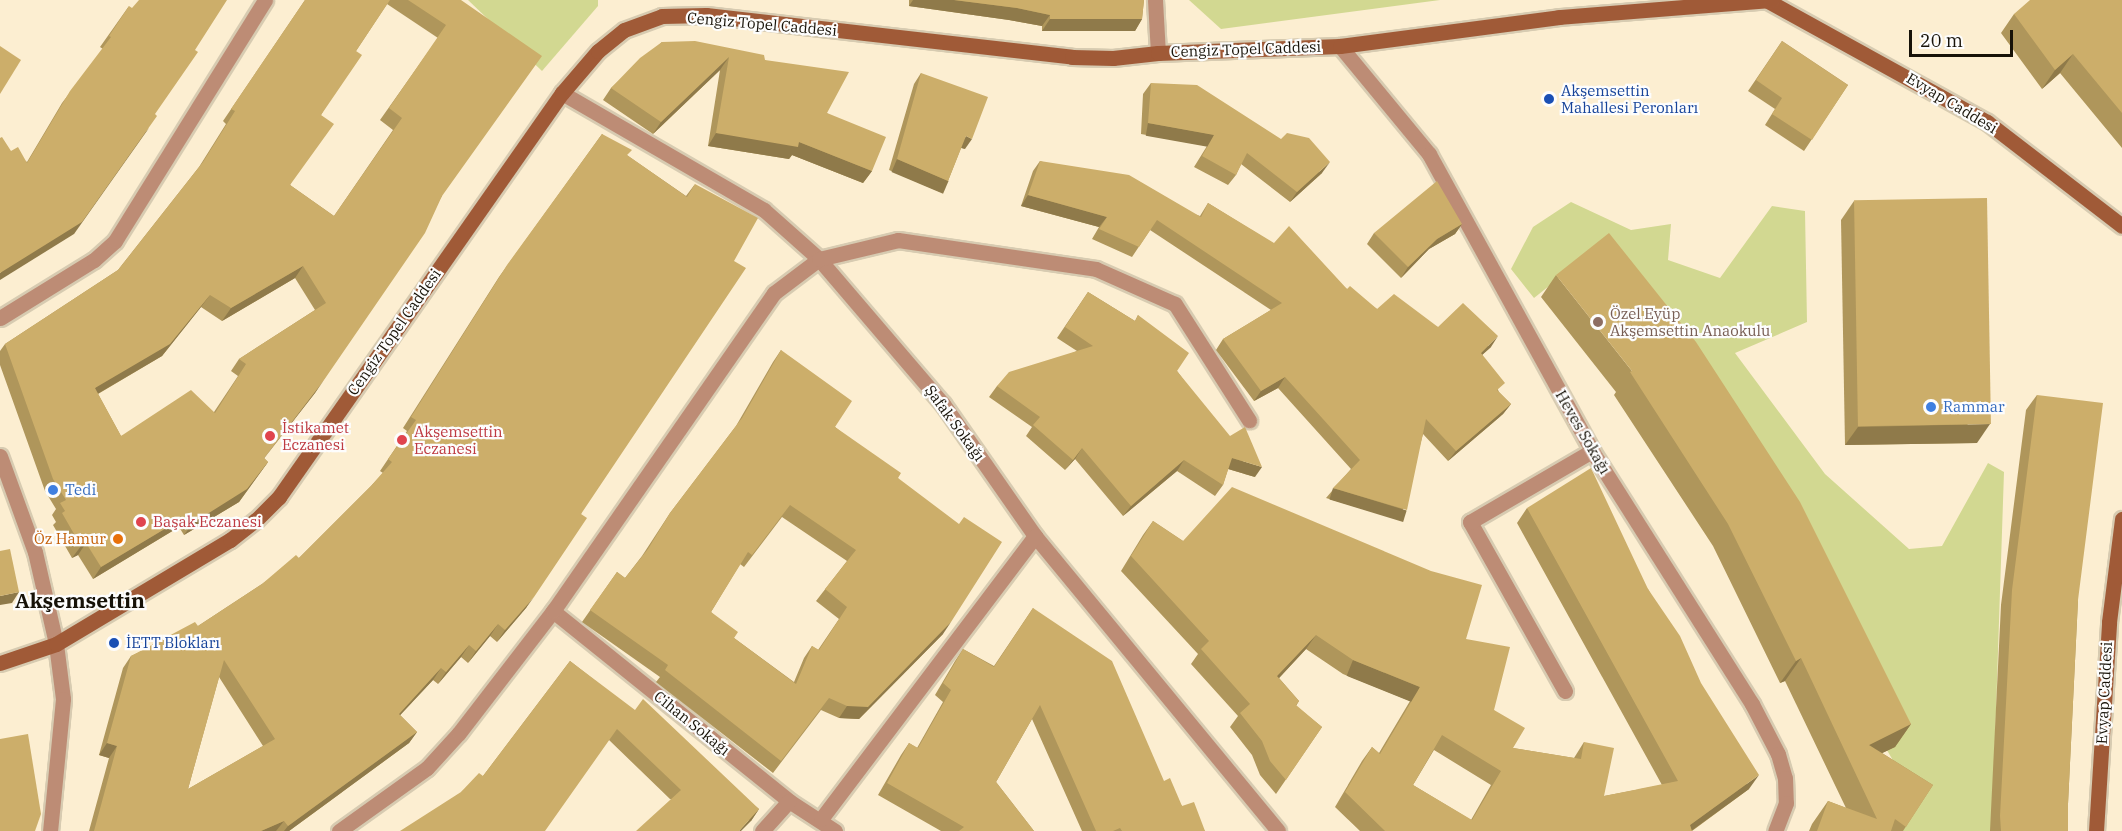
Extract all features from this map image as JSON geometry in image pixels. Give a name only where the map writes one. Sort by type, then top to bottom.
[{"type":"main road","name":"Cengiz Topel Caddesi","points":[[0,663],[56,644],[230,540],[279,496],[562,93],[598,51],[624,30],[662,16],[717,16],[1072,57],[1113,58],[1158,53],[1340,46],[1559,18],[1770,1]]},
{"type":"main road","name":"Evyap Caddesi","points":[[1770,1],[1987,122],[2122,226]]},
{"type":"main road","name":"Evyap Caddesi","points":[[2096,831],[2109,622],[2121,527]]},
{"type":"street","points":[[0,318],[94,260],[115,241],[265,0]]},
{"type":"street","points":[[1155,0],[1158,53]]},
{"type":"street","name":"Heves Sokağı","points":[[1340,46],[1429,154],[1592,451],[1746,695],[1778,754],[1786,802],[1774,831]]},
{"type":"street","name":"Şafak Sokağı","points":[[562,93],[764,210],[819,259],[943,404],[1035,536],[1278,831]]},
{"type":"street","points":[[339,831],[427,768],[553,611],[774,293],[819,259],[898,240],[1096,269],[1175,304],[1249,420]]},
{"type":"street","points":[[1565,691],[1470,522],[1592,451]]},
{"type":"street","points":[[0,456],[35,552],[56,644],[63,699],[50,831]]},
{"type":"street","points":[[820,819],[1035,536]]},
{"type":"street","name":"Cihan Sokağı","points":[[553,611],[789,801],[820,819],[835,831]]},
{"type":"street","points":[[762,831],[789,801]]},
{"type":"green space","points":[[468,0],[598,0],[598,6],[542,71]]},
{"type":"green space","points":[[1189,0],[1440,0],[1221,29]]},
{"type":"green space","points":[[1571,202],[1631,230],[1671,224],[1668,260],[1720,278],[1772,206],[1805,211],[1807,322],[1735,353],[1825,474],[1909,549],[1942,546],[1988,463],[2004,472],[1992,831],[1902,831],[1915,798],[1594,250],[1534,298],[1511,269],[1533,227]]},
{"type":"building","points":[[139,0],[227,0],[195,50],[198,52],[155,114],[157,116],[82,222],[0,273],[0,138],[2,137],[11,151],[18,147],[27,163],[70,91],[111,37],[109,36],[129,6],[132,8]]},
{"type":"building","points":[[305,0],[390,0],[356,51],[362,55],[321,115],[334,124],[290,185],[334,216],[402,118],[389,108],[446,25],[408,0],[461,0],[542,56],[442,196],[425,233],[324,380],[264,458],[268,462],[247,489],[193,523],[188,515],[101,567],[86,543],[81,546],[62,513],[65,511],[60,503],[66,500],[53,479],[5,344],[118,270],[203,162],[235,111],[231,109]],"holes":[[[303,266],[326,303],[239,359],[246,364],[215,413],[191,390],[121,436],[95,388],[170,344],[210,295],[231,308]]]},
{"type":"building","points":[[954,0],[1144,0],[1142,19],[1050,19],[1050,15],[1017,8]]},
{"type":"building","points":[[2030,0],[2122,0],[2122,113],[2073,54],[2055,70],[2014,14]]},
{"type":"building","points":[[695,41],[764,55],[765,60],[849,72],[827,113],[886,137],[872,171],[799,142],[798,147],[716,133],[729,57],[661,122],[611,88],[640,58],[662,42]]},
{"type":"building","points":[[1782,41],[1848,85],[1812,140],[1772,114],[1782,98],[1756,80]]},
{"type":"building","points":[[0,46],[21,60],[0,94]]},
{"type":"building","points":[[921,73],[988,97],[972,139],[966,136],[948,181],[897,159]]},
{"type":"building","points":[[1151,83],[1197,85],[1281,139],[1287,133],[1309,138],[1330,162],[1297,192],[1247,153],[1236,175],[1202,156],[1214,135],[1148,123]]},
{"type":"building","points":[[602,134],[632,150],[627,155],[687,197],[695,184],[758,218],[734,261],[746,268],[581,514],[587,518],[534,597],[505,630],[498,624],[476,651],[469,645],[446,672],[441,668],[399,714],[417,732],[288,826],[284,821],[261,831],[94,831],[117,746],[107,743],[131,656],[195,622],[198,626],[262,584],[296,555],[299,558],[371,486],[392,462],[388,459],[416,420],[411,417],[507,265]],"holes":[[[224,660],[275,739],[188,789]]]},
{"type":"building","points":[[1040,161],[1129,175],[1201,217],[1208,203],[1274,243],[1289,226],[1347,289],[1350,286],[1377,309],[1394,294],[1438,327],[1463,303],[1498,336],[1481,353],[1505,383],[1497,390],[1511,404],[1456,451],[1426,419],[1407,510],[1333,488],[1360,460],[1285,377],[1261,391],[1223,339],[1282,303],[1157,220],[1139,247],[1099,229],[1107,217],[1028,195]]},
{"type":"building","points":[[1437,181],[1462,224],[1437,239],[1408,267],[1374,233]]},
{"type":"building","points":[[1987,198],[1991,424],[1858,426],[1854,200]]},
{"type":"building","points":[[1609,233],[1696,342],[1800,502],[1911,724],[1869,745],[1933,785],[1906,827],[1895,819],[1891,831],[1817,831],[1828,801],[1877,819],[1801,658],[1796,661],[1728,524],[1630,372],[1632,371],[1556,275]]},
{"type":"building","points":[[1088,292],[1135,321],[1138,315],[1189,353],[1177,371],[1230,436],[1245,427],[1262,467],[1232,458],[1223,485],[1184,460],[1131,506],[1082,448],[1073,460],[1033,425],[1040,417],[997,386],[1009,372],[1093,346],[1065,327]]},
{"type":"building","points":[[781,350],[852,401],[835,427],[901,473],[898,478],[959,524],[964,517],[1002,542],[951,622],[868,707],[847,706],[829,698],[781,761],[665,670],[668,665],[590,610],[617,572],[625,578],[648,549],[670,513],[742,418]],"holes":[[[790,505],[856,550],[825,589],[847,607],[819,650],[812,646],[796,684],[734,638],[738,632],[711,612],[748,552],[752,555]]]},
{"type":"building","points":[[2037,395],[2103,403],[2078,600],[2068,831],[2001,831],[2012,590]]},
{"type":"building","points":[[1591,468],[1648,589],[1680,636],[1701,683],[1759,775],[1690,825],[1692,831],[1385,831],[1345,792],[1372,747],[1380,754],[1420,687],[1353,660],[1316,635],[1277,676],[1299,701],[1296,705],[1322,727],[1286,780],[1270,761],[1262,741],[1240,713],[1250,704],[1201,649],[1209,641],[1131,556],[1153,521],[1183,541],[1232,487],[1431,571],[1482,585],[1466,639],[1510,647],[1494,710],[1525,728],[1513,748],[1581,759],[1584,742],[1614,748],[1604,796],[1678,781],[1527,508]],"holes":[[[1442,735],[1501,771],[1472,820],[1413,785]]]},
{"type":"building","points":[[10,549],[19,592],[0,596],[0,551]]},
{"type":"building","points":[[1033,608],[1112,661],[1164,781],[1170,778],[1182,806],[1194,802],[1205,831],[1122,831],[1120,828],[1113,831],[1096,831],[1040,705],[996,782],[1034,831],[959,831],[964,827],[887,783],[909,743],[918,748],[951,690],[943,683],[963,649],[994,667]]},
{"type":"building","points":[[570,661],[635,710],[643,699],[759,809],[739,831],[636,831],[681,790],[617,729],[545,831],[400,831],[461,792],[479,773],[483,776]]},
{"type":"building","points":[[28,734],[41,814],[35,831],[0,831],[0,739]]},
{"type":"place","name":"Akşemsettin Mahallesi Peronları","points":[[1549,99]]},
{"type":"place","name":"Özel Eyüp Akşemsettin Anaokulu","points":[[1598,322]]},
{"type":"place","name":"Rammar","points":[[1931,407]]},
{"type":"place","name":"İstikamet Eczanesi","points":[[270,436]]},
{"type":"place","name":"Akşemsettin Eczanesi","points":[[402,440]]},
{"type":"place","name":"Tedi","points":[[53,490]]},
{"type":"place","name":"Başak Eczanesi","points":[[141,522]]},
{"type":"place","name":"Öz Hamur","points":[[118,539]]},
{"type":"place","name":"İETT Blokları","points":[[114,643]]},
{"type":"district","name":"Akşemsettin","points":[[80,600]]}]
